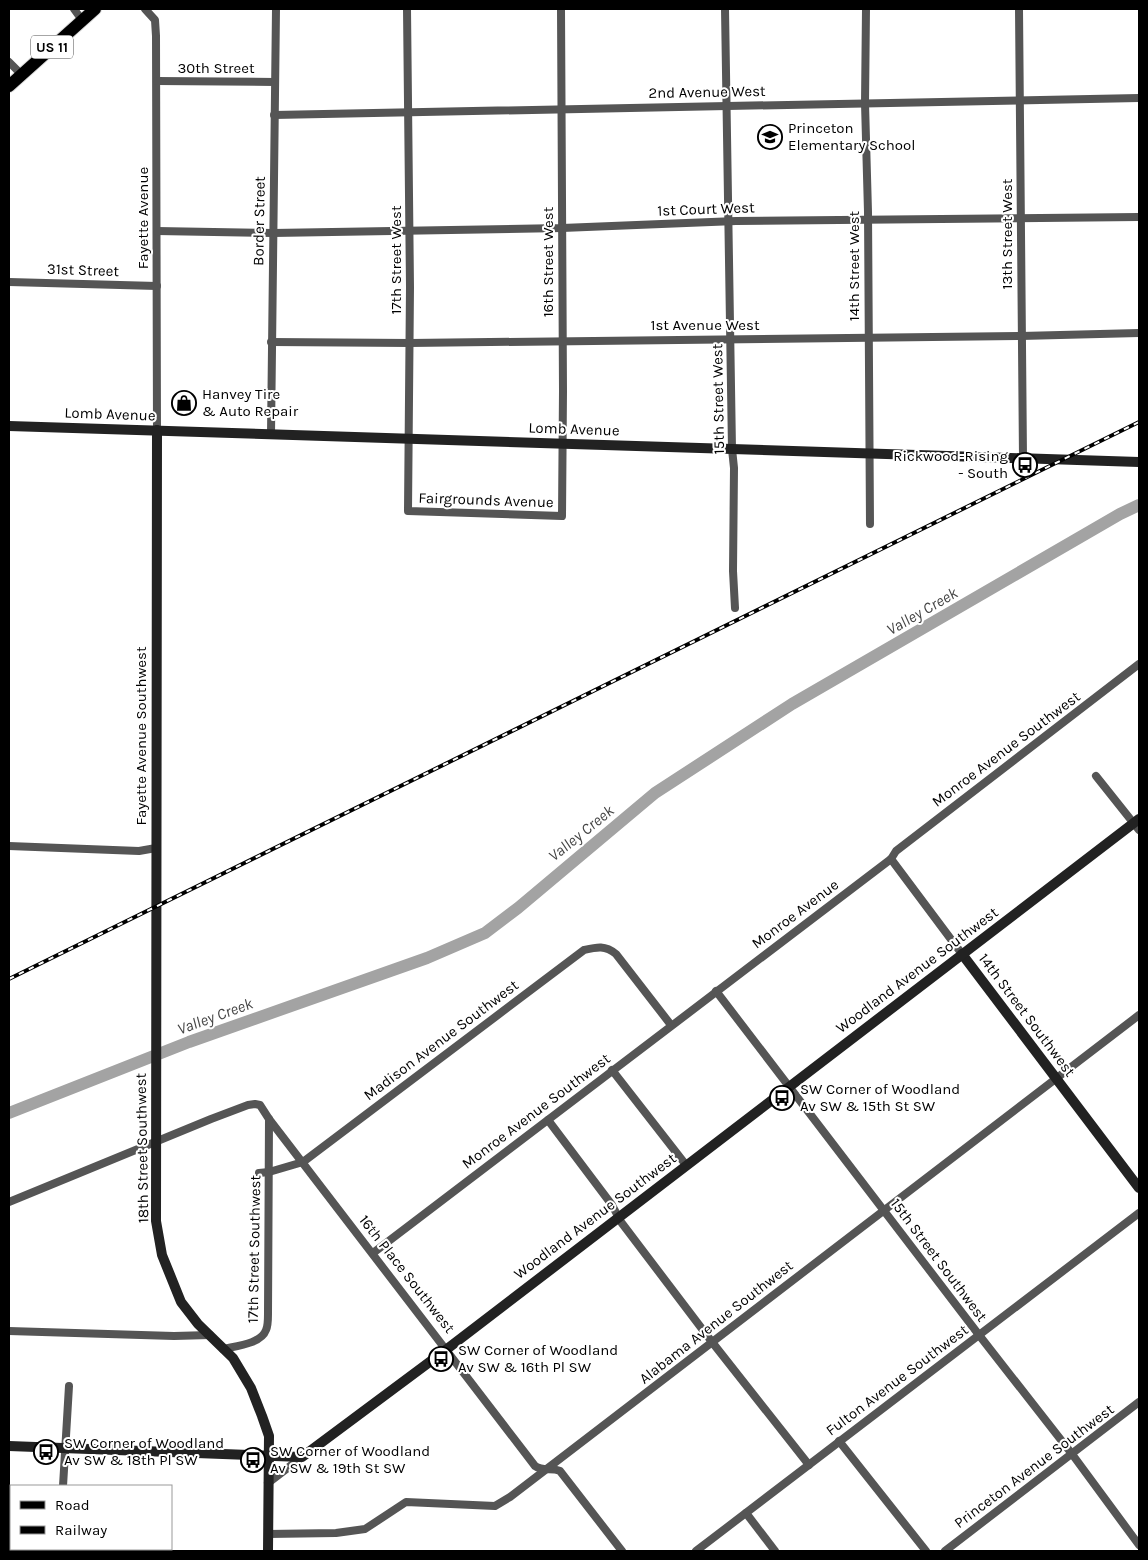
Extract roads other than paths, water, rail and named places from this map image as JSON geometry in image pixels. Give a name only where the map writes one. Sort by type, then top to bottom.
[{"type":"main road","name":"US 11","points":[[9,86],[95,9]]},
{"type":"street","points":[[74,9],[82,20]]},
{"type":"street","name":"Fayette Avenue","points":[[145,9],[155,20],[157,81],[157,430]]},
{"type":"street","name":"Border Street","points":[[271,434],[276,9]]},
{"type":"street","name":"17th Street West","points":[[407,9],[410,343],[408,512]]},
{"type":"street","name":"16th Street West","points":[[561,9],[562,516]]},
{"type":"street","name":"15th Street West","points":[[725,9],[735,608]]},
{"type":"street","name":"14th Street West","points":[[866,9],[865,103],[870,524]]},
{"type":"street","name":"13th Street West","points":[[1019,9],[1023,458]]},
{"type":"street","points":[[9,62],[21,74]]},
{"type":"street","name":"30th Street","points":[[157,81],[275,82]]},
{"type":"street","name":"2nd Avenue West","points":[[274,115],[1139,98]]},
{"type":"street","name":"1st Court West","points":[[273,233],[562,228],[729,222],[1139,217]]},
{"type":"street","points":[[157,231],[273,233]]},
{"type":"street","name":"31st Street","points":[[9,282],[157,286]]},
{"type":"street","name":"1st Avenue West","points":[[271,342],[410,343],[1139,333]]},
{"type":"street","name":"Lomb Avenue","points":[[9,426],[1139,462]]},
{"type":"street","name":"Fayette Avenue Southwest","points":[[156,1042],[157,430]]},
{"type":"street","name":"Fairgrounds Avenue","points":[[408,512],[562,516]]},
{"type":"street","name":"Monroe Avenue Southwest","points":[[891,859],[896,851],[1139,664]]},
{"type":"street","points":[[1096,776],[1137,824]]},
{"type":"street","name":"Woodland Avenue Southwest","points":[[302,1458],[962,954],[1137,824]]},
{"type":"street","points":[[9,846],[139,851],[156,848]]},
{"type":"street","name":"14th Street Southwest","points":[[891,859],[1139,1188]]},
{"type":"street","name":"Monroe Avenue","points":[[716,991],[891,859]]},
{"type":"street","name":"Madison Avenue Southwest","points":[[304,1162],[584,950],[598,947],[610,949],[616,954],[671,1025]]},
{"type":"street","name":"Monroe Avenue Southwest","points":[[373,1253],[716,991]]},
{"type":"street","name":"15th Street Southwest","points":[[716,991],[1072,1454],[1139,1545]]},
{"type":"street","name":"Alabama Avenue Southwest","points":[[268,1534],[336,1533],[365,1529],[406,1502],[495,1506],[547,1470],[1139,1015]]},
{"type":"street","name":"18th Street Southwest","points":[[156,1042],[156,1221],[162,1256],[181,1302],[198,1324],[233,1358],[251,1388],[269,1436],[268,1551]]},
{"type":"street","points":[[612,1070],[686,1165]]},
{"type":"street","points":[[9,1202],[248,1105],[260,1105],[269,1119]]},
{"type":"street","name":"16th Place Southwest","points":[[269,1119],[304,1162],[535,1466],[540,1469],[556,1469],[560,1471],[622,1551]]},
{"type":"street","name":"17th Street Southwest","points":[[223,1349],[253,1341],[264,1335],[267,1329],[269,1119]]},
{"type":"street","points":[[548,1120],[619,1216],[621,1222],[809,1465]]},
{"type":"street","points":[[259,1173],[304,1162]]},
{"type":"street","name":"Fulton Avenue Southwest","points":[[696,1551],[1139,1212]]},
{"type":"street","points":[[9,1331],[174,1336],[210,1335]]},
{"type":"street","points":[[63,1485],[68,1386]]},
{"type":"street","name":"Princeton Avenue Southwest","points":[[945,1551],[1139,1402]]},
{"type":"street","points":[[839,1442],[926,1551]]},
{"type":"street","points":[[9,1446],[302,1458]]},
{"type":"street","points":[[268,1483],[302,1458]]},
{"type":"street","points":[[746,1513],[775,1551]]},
{"type":"waterway","name":"Valley Creek","points":[[9,1113],[189,1042],[427,958],[485,933],[518,908],[655,793],[792,704],[1120,514],[1139,505]]},
{"type":"railway","points":[[9,979],[1139,422]]},
{"type":"place","name":"Princeton Elementary School","points":[[770,137]]},
{"type":"place","name":"Hanvey Tire & Auto Repair","points":[[184,403]]},
{"type":"place","name":"Rickwood-Rising - South","points":[[1025,465]]},
{"type":"place","name":"SW Corner of Woodland Av SW & 15th St SW","points":[[782,1098]]},
{"type":"place","name":"SW Corner of Woodland Av SW & 16th Pl SW","points":[[441,1359]]},
{"type":"place","name":"SW Corner of Woodland Av SW & 18th Pl SW","points":[[46,1452]]},
{"type":"place","name":"SW Corner of Woodland Av SW & 19th St SW","points":[[253,1460]]}]
